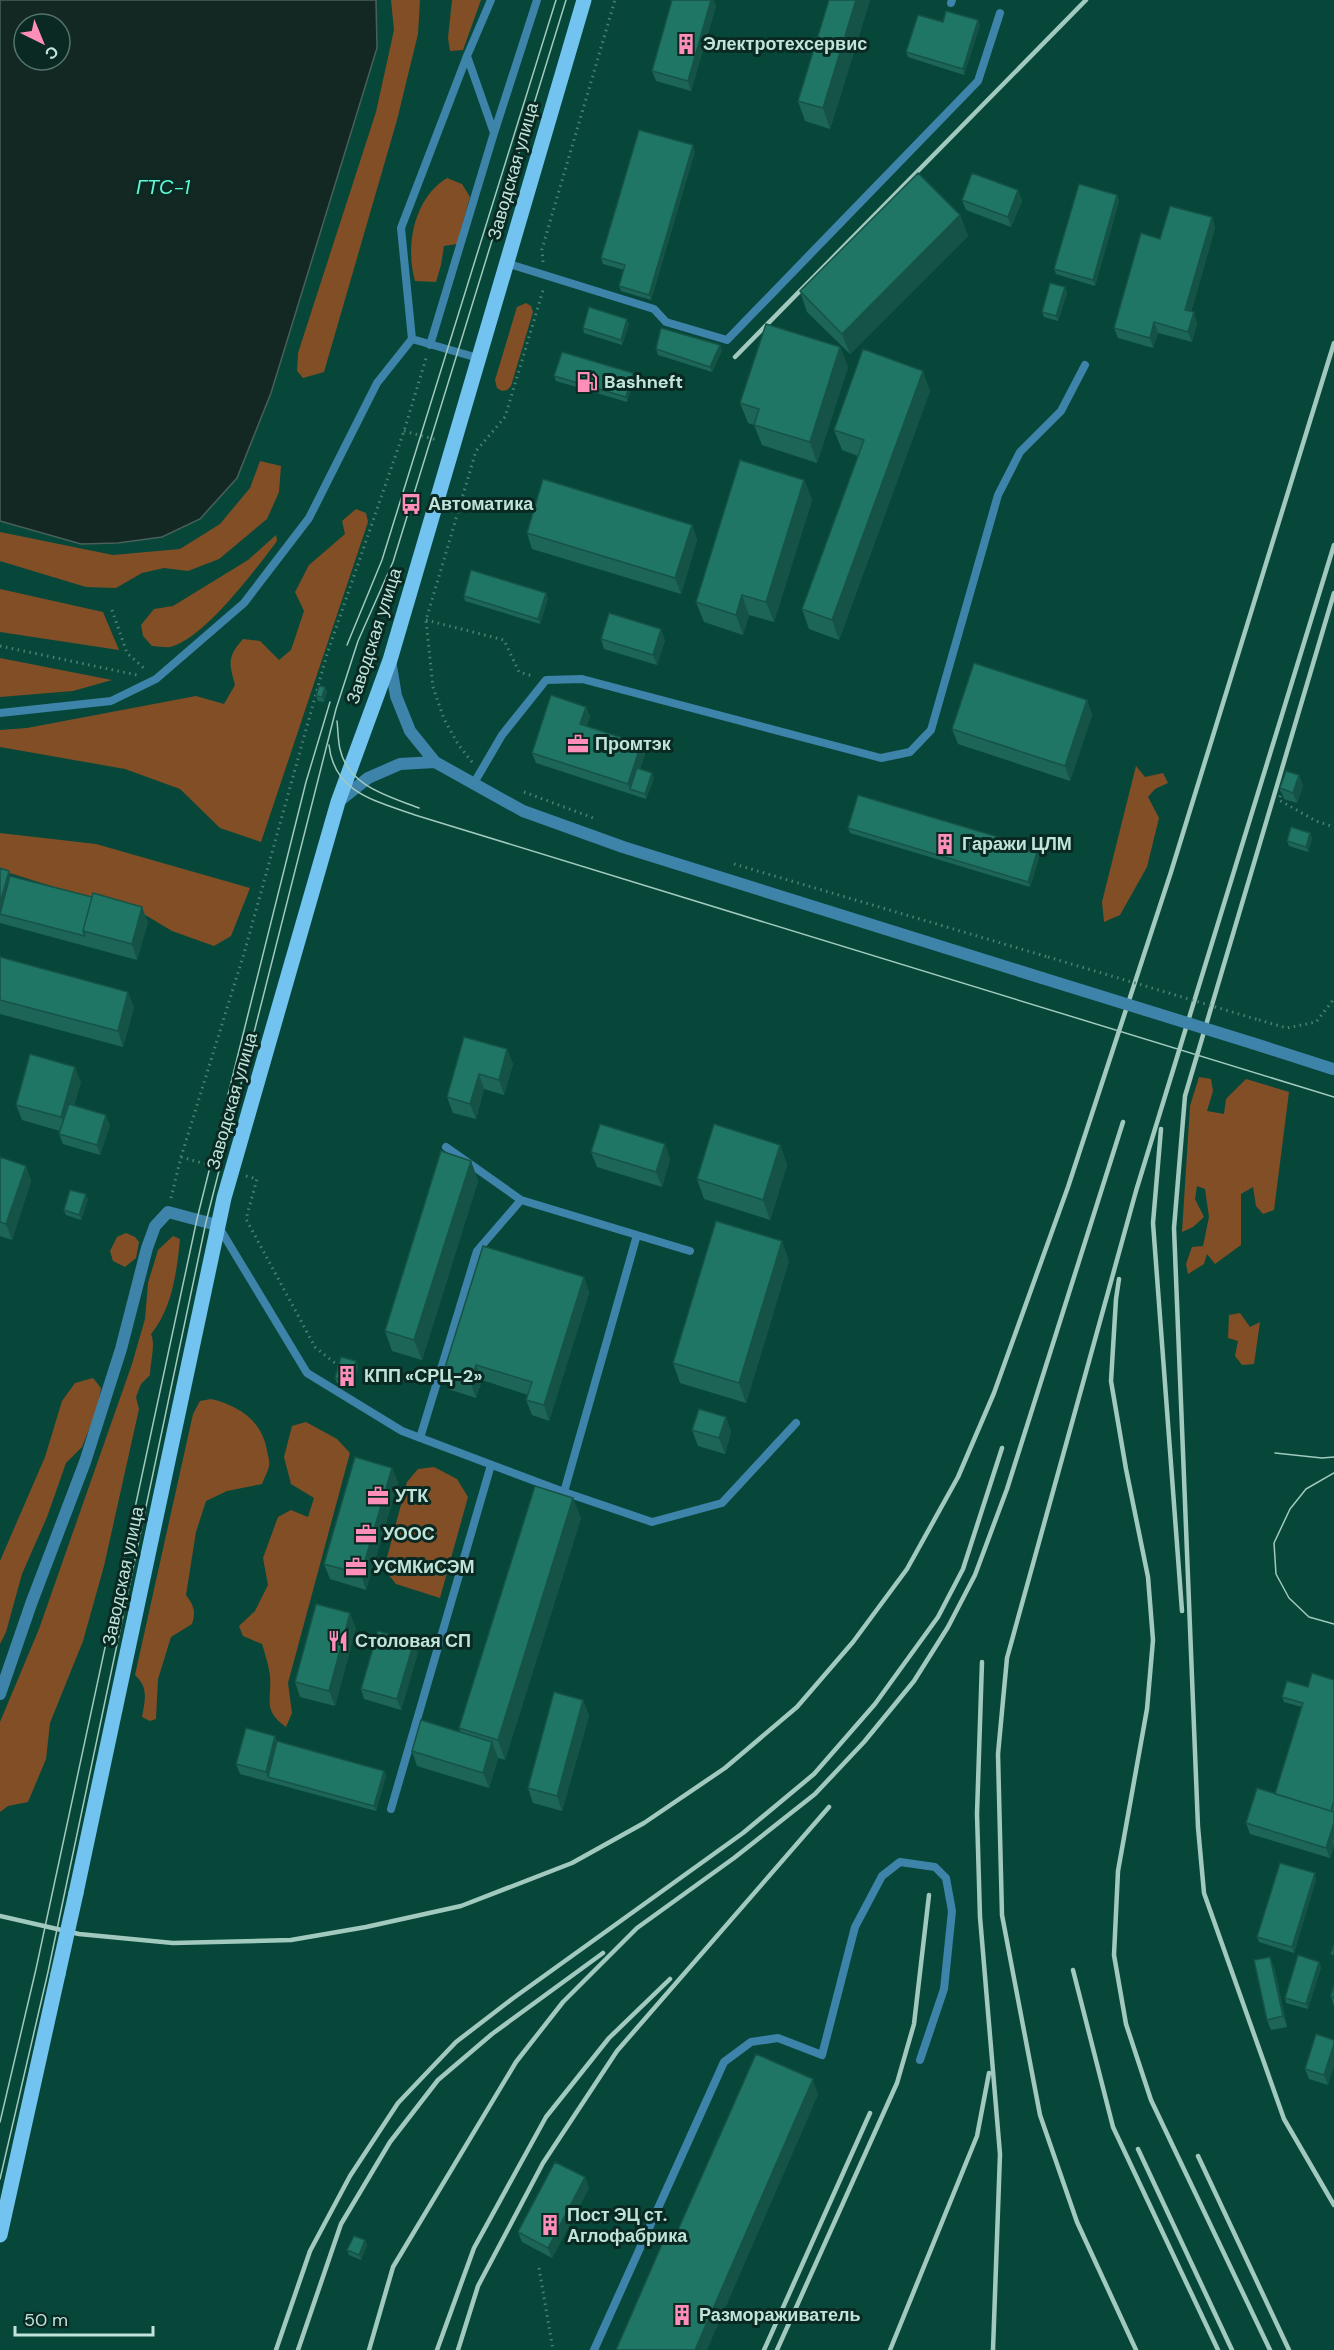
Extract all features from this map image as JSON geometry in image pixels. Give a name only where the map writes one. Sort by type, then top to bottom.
[{"type":"main road","name":"Заводская улица","points":[[0,2235],[76,1893],[218,1225],[338,802],[390,660],[584,0]]},
{"type":"street","points":[[390,660],[396,696],[410,731],[435,762],[523,812],[623,847],[1334,1068]]},
{"type":"street","points":[[338,802],[368,778],[400,764],[435,762]]},
{"type":"street","points":[[0,1694],[31,1604],[85,1462],[155,1226],[168,1212],[218,1225]]},
{"type":"lane","points":[[0,713],[111,701],[156,679],[244,603],[309,518],[377,383],[412,339],[401,228],[491,0]]},
{"type":"lane","points":[[430,345],[537,0]]},
{"type":"lane","points":[[506,263],[654,309],[666,322],[728,340],[978,81],[1000,13]]},
{"type":"lane","points":[[467,56],[494,133]]},
{"type":"lane","points":[[412,339],[477,358]]},
{"type":"lane","points":[[474,783],[502,735],[546,680],[582,679],[881,758],[910,752],[931,730],[998,495],[1020,452],[1061,411],[1085,364]]},
{"type":"lane","points":[[446,1147],[520,1200],[690,1251]]},
{"type":"lane","points":[[420,1438],[477,1251],[520,1200]]},
{"type":"lane","points":[[218,1225],[307,1373],[402,1431],[564,1492],[652,1522],[722,1503],[796,1423]]},
{"type":"lane","points":[[564,1492],[637,1235]]},
{"type":"lane","points":[[391,1809],[491,1465]]},
{"type":"lane","points":[[594,2350],[724,2062],[751,2042],[778,2038],[822,2055],[855,1927],[882,1876],[900,1862],[935,1867],[946,1878],[952,1911],[944,1989],[920,2060]]},
{"type":"path","points":[[480,770],[458,744],[444,719],[433,687],[426,620],[476,451],[505,417],[545,284],[542,249],[615,0]]},
{"type":"path","points":[[168,1212],[181,1157],[245,950],[327,654],[404,431],[430,345]]},
{"type":"path","points":[[461,501],[479,506]]},
{"type":"path","points":[[112,610],[126,653],[156,679]]},
{"type":"path","points":[[426,620],[504,640],[519,672],[546,680]]},
{"type":"path","points":[[0,646],[156,679]]},
{"type":"path","points":[[1284,784],[1279,800],[1334,827]]},
{"type":"path","points":[[519,790],[596,819]]},
{"type":"path","points":[[732,863],[1287,1028],[1316,1022],[1334,999]]},
{"type":"path","points":[[181,1157],[257,1179],[246,1218],[315,1347],[341,1368]]},
{"type":"path","points":[[539,2268],[553,2350]]},
{"type":"shaded area","points":[[391,0],[420,0],[418,34],[397,120],[324,372],[303,378],[297,371],[298,353],[376,112],[394,30]]},
{"type":"shaded area","points":[[452,0],[481,0],[463,50],[450,51],[448,38]]},
{"type":"shaded area","points":[[447,178],[462,184],[470,197],[457,244],[444,246],[436,282],[415,281],[411,253],[415,224],[427,198]]},
{"type":"shaded area","points":[[526,303],[531,306],[533,312],[511,386],[502,391],[497,388],[495,380],[517,307]]},
{"type":"shaded area","points":[[260,461],[281,466],[279,492],[267,519],[219,559],[188,571],[164,568],[142,573],[116,588],[86,587],[0,561],[0,532],[113,555],[180,549],[220,524],[250,488]]},
{"type":"shaded area","points":[[356,509],[366,513],[368,522],[261,842],[220,828],[180,789],[125,769],[0,747],[0,730],[27,728],[196,696],[224,704],[235,685],[231,666],[232,656],[243,639],[260,641],[279,660],[291,650],[304,611],[295,592],[309,565],[345,534],[342,521]]},
{"type":"shaded area","points":[[276,535],[277,541],[243,585],[198,631],[170,647],[152,646],[143,636],[141,625],[154,609],[173,606],[248,560]]},
{"type":"shaded area","points":[[0,589],[103,612],[119,650],[0,632]]},
{"type":"shaded area","points":[[0,658],[112,680],[73,691],[0,697]]},
{"type":"shaded area","points":[[1136,766],[1145,777],[1163,773],[1168,783],[1155,789],[1148,797],[1159,818],[1147,867],[1120,915],[1104,922],[1102,902]]},
{"type":"shaded area","points":[[0,833],[96,844],[250,888],[231,936],[214,946],[172,931],[147,916],[0,870]]},
{"type":"shaded area","points":[[1199,1077],[1211,1079],[1213,1091],[1207,1111],[1224,1114],[1226,1099],[1246,1079],[1289,1092],[1274,1210],[1263,1214],[1256,1206],[1253,1187],[1241,1194],[1241,1245],[1215,1264],[1207,1254],[1204,1264],[1188,1274],[1186,1264],[1192,1247],[1203,1246],[1209,1217],[1205,1189],[1197,1186],[1195,1199],[1204,1217],[1193,1227],[1182,1232],[1190,1106]]},
{"type":"shaded area","points":[[126,1233],[135,1237],[139,1242],[136,1258],[125,1267],[113,1261],[110,1251],[117,1237]]},
{"type":"shaded area","points":[[173,1236],[180,1239],[172,1289],[164,1313],[151,1334],[153,1349],[150,1375],[141,1384],[136,1397],[139,1409],[104,1566],[83,1641],[50,1723],[46,1759],[28,1802],[8,1806],[0,1812],[0,1722],[39,1629],[132,1364],[145,1319],[148,1283],[158,1250]]},
{"type":"shaded area","points":[[1240,1313],[1250,1327],[1260,1322],[1254,1364],[1242,1365],[1235,1356],[1238,1341],[1228,1338],[1229,1315]]},
{"type":"shaded area","points":[[93,1378],[101,1388],[98,1407],[82,1447],[66,1463],[47,1517],[22,1574],[6,1632],[0,1644],[0,1561],[45,1457],[62,1401],[75,1383]]},
{"type":"shaded area","points":[[211,1399],[231,1406],[255,1423],[264,1440],[269,1466],[262,1484],[227,1491],[206,1501],[196,1532],[186,1595],[194,1609],[192,1624],[171,1637],[158,1679],[156,1719],[150,1721],[142,1717],[144,1690],[135,1675],[193,1414],[200,1401]]},
{"type":"shaded area","points":[[306,1422],[337,1439],[350,1453],[288,1683],[292,1713],[286,1727],[271,1710],[269,1672],[262,1644],[243,1636],[239,1626],[255,1611],[268,1585],[263,1558],[278,1517],[291,1510],[308,1517],[314,1498],[291,1484],[284,1457],[292,1426]]},
{"type":"shaded area","points":[[434,1467],[457,1479],[468,1497],[440,1598],[396,1584],[384,1569],[407,1482],[418,1469]]},
{"type":"water","name":"ГТС-1","points":[[0,0],[376,0],[377,48],[271,393],[237,478],[200,519],[162,537],[118,543],[81,544],[0,521]]},
{"type":"building","name":"Электротехсервис","points":[[672,0],[711,0],[688,81],[652,71]]},
{"type":"building","points":[[829,0],[856,0],[823,108],[798,101]]},
{"type":"building","points":[[946,11],[978,20],[963,69],[906,52],[918,15],[943,22]]},
{"type":"building","points":[[639,130],[693,145],[649,295],[619,286],[625,265],[601,258]]},
{"type":"building","points":[[918,173],[960,215],[842,334],[800,291]]},
{"type":"building","points":[[972,173],[1018,190],[1008,217],[962,200]]},
{"type":"building","points":[[1079,184],[1117,195],[1093,280],[1054,269]]},
{"type":"building","points":[[1170,206],[1212,217],[1185,310],[1194,312],[1188,332],[1154,322],[1150,338],[1114,328],[1141,233],[1160,239]]},
{"type":"building","points":[[1050,283],[1065,287],[1056,316],[1042,312]]},
{"type":"building","points":[[589,307],[627,319],[621,340],[583,328]]},
{"type":"building","points":[[766,324],[840,347],[810,442],[754,425],[759,409],[740,403]]},
{"type":"building","points":[[661,328],[720,345],[710,367],[656,349]]},
{"type":"building","points":[[863,349],[923,371],[832,620],[802,609],[864,440],[834,430]]},
{"type":"building","points":[[562,352],[633,373],[626,397],[554,376]]},
{"type":"building","points":[[740,460],[804,480],[766,602],[742,595],[736,615],[696,602]]},
{"type":"building","points":[[543,479],[692,525],[675,578],[527,533]]},
{"type":"building","points":[[471,570],[546,593],[538,619],[464,596]]},
{"type":"building","points":[[609,613],[661,629],[653,655],[601,639]]},
{"type":"building","points":[[974,663],[1087,700],[1065,766],[952,729]]},
{"type":"building","points":[[319,686],[325,687],[322,697],[316,696]]},
{"type":"building","name":"Промтэк","points":[[551,695],[586,707],[580,724],[641,744],[628,784],[532,753]]},
{"type":"building","points":[[637,768],[652,773],[645,794],[630,789]]},
{"type":"building","points":[[1286,771],[1299,775],[1293,793],[1280,788]]},
{"type":"building","name":"Гаражи ЦЛМ","points":[[858,795],[1038,849],[1028,882],[848,828]]},
{"type":"building","points":[[1291,827],[1310,833],[1306,847],[1287,841]]},
{"type":"building","points":[[0,868],[9,871],[0,903]]},
{"type":"building","points":[[10,876],[92,897],[83,931],[85,936],[0,914]]},
{"type":"building","points":[[93,893],[142,907],[132,944],[83,931]]},
{"type":"building","points":[[0,957],[128,992],[118,1031],[0,1000]]},
{"type":"building","points":[[464,1037],[507,1049],[499,1080],[479,1074],[470,1104],[447,1097]]},
{"type":"building","points":[[30,1054],[75,1067],[61,1117],[16,1105]]},
{"type":"building","points":[[69,1104],[106,1115],[97,1145],[59,1134]]},
{"type":"building","points":[[600,1124],[665,1144],[656,1172],[591,1152]]},
{"type":"building","points":[[714,1124],[780,1145],[763,1200],[697,1179]]},
{"type":"building","points":[[441,1151],[471,1161],[414,1340],[385,1331]]},
{"type":"building","points":[[0,1157],[26,1166],[6,1224],[0,1222]]},
{"type":"building","points":[[70,1190],[86,1194],[79,1215],[64,1210]]},
{"type":"building","points":[[716,1221],[782,1241],[739,1383],[673,1363]]},
{"type":"building","points":[[483,1246],[584,1277],[544,1405],[526,1400],[532,1382],[476,1365],[471,1383],[443,1374]]},
{"type":"building","name":"КПП «СРЦ-2»","points":[[341,1357],[356,1361],[351,1382],[335,1378]]},
{"type":"building","points":[[699,1409],[726,1417],[719,1438],[692,1430]]},
{"type":"building","points":[[355,1457],[392,1468],[361,1574],[324,1564]]},
{"type":"building","points":[[535,1486],[573,1498],[498,1740],[459,1728]]},
{"type":"building","points":[[316,1604],[350,1613],[329,1691],[295,1682]]},
{"type":"building","points":[[378,1631],[414,1642],[397,1699],[361,1689]]},
{"type":"building","points":[[1312,1673],[1334,1680],[1334,1801],[1331,1811],[1275,1794],[1303,1703],[1282,1697],[1287,1681],[1308,1687]]},
{"type":"building","points":[[554,1692],[583,1700],[557,1796],[528,1788]]},
{"type":"building","points":[[421,1720],[492,1742],[483,1773],[412,1751]]},
{"type":"building","points":[[246,1728],[275,1736],[266,1772],[236,1764]]},
{"type":"building","points":[[277,1741],[384,1771],[374,1806],[268,1777]]},
{"type":"building","points":[[1257,1788],[1334,1812],[1334,1823],[1326,1848],[1246,1823]]},
{"type":"building","points":[[1280,1863],[1315,1873],[1292,1947],[1257,1937]]},
{"type":"building","points":[[1298,1955],[1319,1962],[1306,2004],[1285,1998]]},
{"type":"building","points":[[1270,1957],[1283,2016],[1267,2020],[1254,1960]]},
{"type":"building","points":[[1316,2034],[1334,2040],[1324,2075],[1305,2069]]},
{"type":"building","points":[[756,2054],[813,2079],[695,2350],[616,2350],[666,2235],[674,2239]]},
{"type":"building","name":"Пост ЭЦ ст. Аглофабрика","points":[[555,2162],[585,2177],[548,2248],[518,2232]]},
{"type":"building","points":[[354,2236],[365,2240],[359,2255],[347,2250]]},
{"type":"tram line","points":[[347,645],[382,560],[556,0]]},
{"type":"tram line","points":[[0,2179],[48,1972],[206,1222],[336,709],[358,641],[393,562],[566,0]]},
{"type":"tram line","points":[[0,2122],[36,1969],[197,1219],[306,782],[330,702]]},
{"type":"tram line","points":[[337,721],[340,749],[344,762],[351,772],[360,781],[382,794],[419,808]]},
{"type":"tram line","points":[[329,745],[339,774],[348,785],[359,793],[386,805],[1334,1097]]},
{"type":"tram line","points":[[1275,1453],[1322,1458],[1334,1457]]},
{"type":"tram line","points":[[1334,1473],[1306,1489],[1290,1509],[1274,1543],[1276,1574],[1289,1598],[1309,1617],[1334,1624]]},
{"type":"railway","points":[[735,357],[1086,0]]},
{"type":"railway","points":[[0,1916],[79,1934],[173,1943],[291,1940],[366,1927],[461,1906],[572,1863],[644,1823],[725,1768],[797,1707],[853,1642],[907,1569],[958,1477],[994,1393],[1068,1187],[1171,872],[1334,343]]},
{"type":"railway","points":[[1136,2350],[1077,2222],[1040,2115],[1002,1915],[998,1754],[1007,1658],[1136,1191],[1334,545]]},
{"type":"railway","points":[[1334,593],[1185,1096],[1174,1228],[1198,1827],[1204,1893],[1284,2119],[1334,2205]]},
{"type":"railway","points":[[369,2350],[393,2267],[516,2062],[563,2002],[637,1928],[734,1858],[815,1794],[864,1742],[914,1681],[948,1627],[975,1575],[1007,1489],[1123,1122]]},
{"type":"railway","points":[[1161,1129],[1153,1223],[1182,1611]]},
{"type":"railway","points":[[1119,1279],[1111,1381],[1148,1577],[1153,1640],[1147,1709],[1118,1871],[1114,1955],[1126,2024],[1151,2100],[1270,2350]]},
{"type":"railway","points":[[276,2350],[310,2251],[350,2176],[398,2103],[456,2042],[743,1833],[814,1774],[875,1704],[938,1617],[963,1569],[1002,1448]]},
{"type":"railway","points":[[982,1662],[977,1814],[980,1917],[1000,2154],[993,2350]]},
{"type":"railway","points":[[458,2350],[478,2286],[543,2163],[617,2051],[829,1807]]},
{"type":"railway","points":[[777,2350],[897,2083],[914,2024],[929,1895]]},
{"type":"railway","points":[[298,2350],[341,2224],[390,2142],[438,2080],[492,2034],[603,1953]]},
{"type":"railway","points":[[1073,1970],[1113,2127],[1218,2350]]},
{"type":"railway","points":[[437,2350],[474,2248],[546,2117],[609,2038],[670,1979]]},
{"type":"railway","points":[[890,2350],[977,2136],[989,2073]]},
{"type":"railway","points":[[764,2350],[870,2113]]},
{"type":"railway","points":[[1138,2149],[1232,2350]]},
{"type":"railway","points":[[1198,2156],[1289,2350]]},
{"type":"place","name":"Электротехсервис","points":[[686,44]]},
{"type":"place","name":"Bashneft","points":[[587,382]]},
{"type":"place","name":"Автоматика","points":[[411,504]]},
{"type":"place","name":"Промтэк","points":[[578,744]]},
{"type":"place","name":"Гаражи ЦЛМ","points":[[945,844]]},
{"type":"place","name":"КПП «СРЦ-2»","points":[[347,1376]]},
{"type":"place","name":"УТК","points":[[378,1496]]},
{"type":"place","name":"УООС","points":[[366,1534]]},
{"type":"place","name":"УСМКиСЭМ","points":[[356,1567]]},
{"type":"place","name":"Столовая СП","points":[[338,1641]]},
{"type":"place","name":"Пост ЭЦ ст. Аглофабрика","points":[[550,2225]]},
{"type":"place","name":"Размораживатель","points":[[682,2315]]}]
